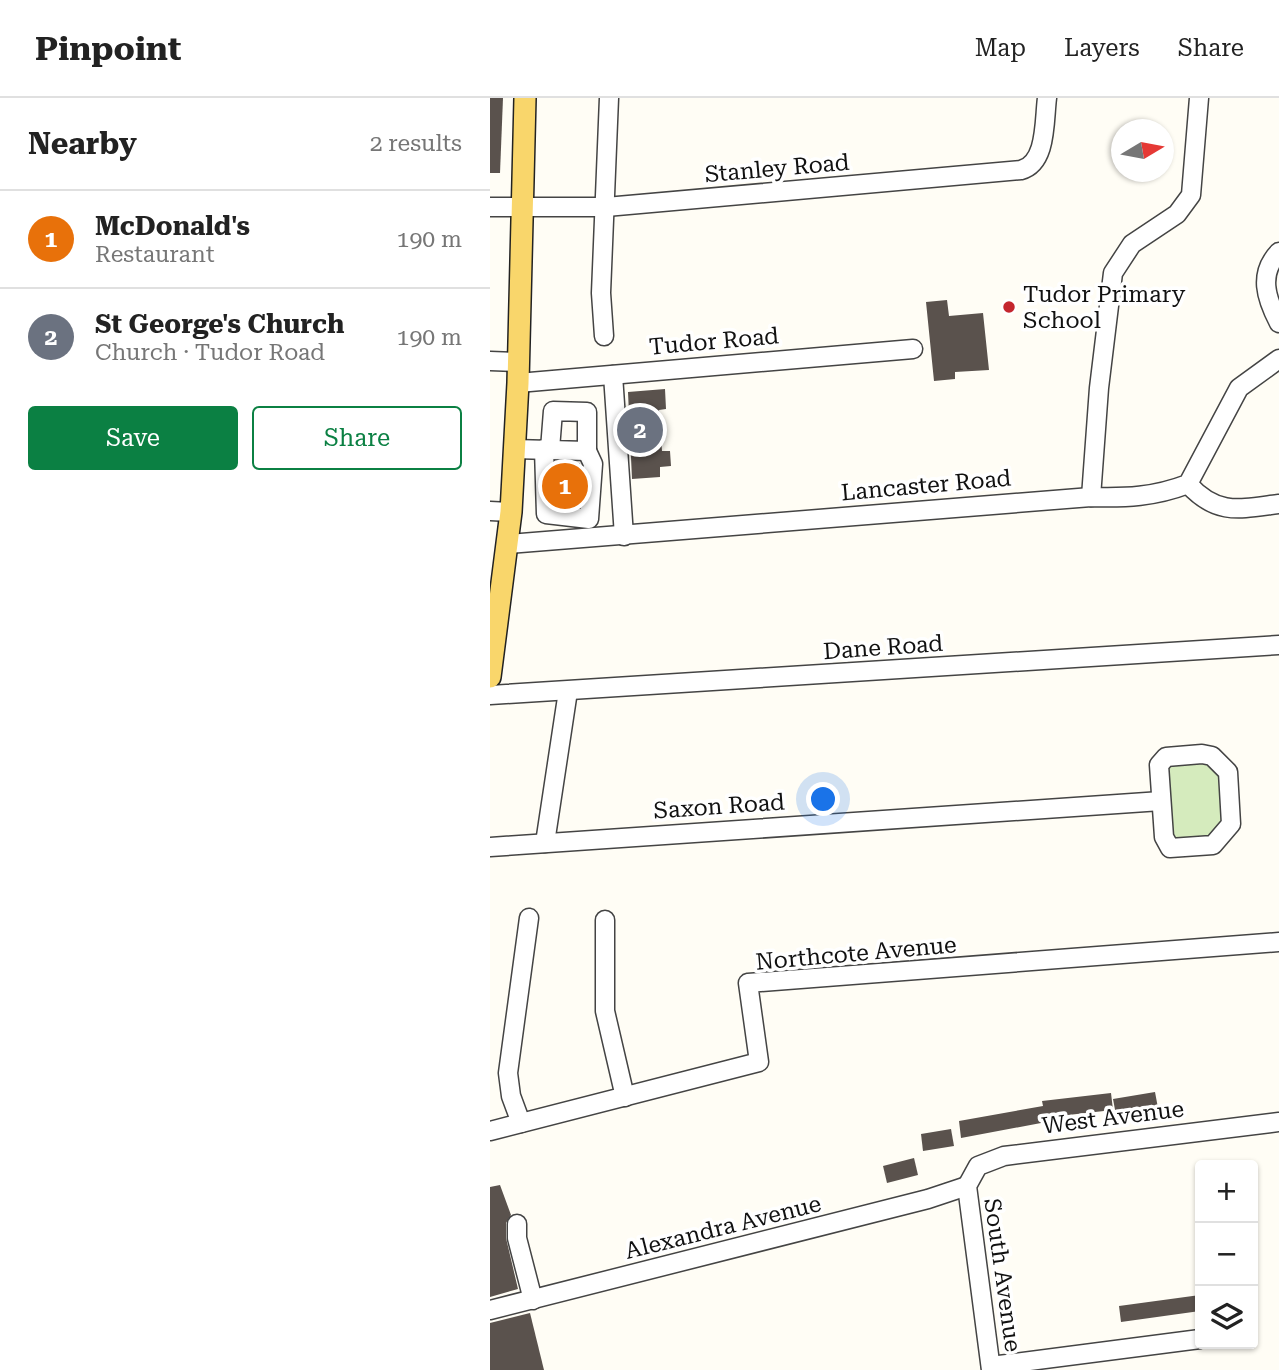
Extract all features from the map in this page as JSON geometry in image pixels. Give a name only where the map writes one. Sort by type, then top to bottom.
[{"type":"main road","points":[[491,670],[508,544],[500,512],[514,449],[525,98]]},
{"type":"street","points":[[604,336],[601,293],[609,98]]},
{"type":"street","name":"Stanley Road","points":[[490,207],[606,207],[1017,171],[1034,164],[1040,150],[1047,98]]},
{"type":"street","points":[[1091,497],[1099,388],[1113,273],[1119,259],[1132,244],[1177,214],[1191,195],[1199,98]]},
{"type":"street","points":[[1279,252],[1268,264],[1266,282],[1270,306],[1279,323]]},
{"type":"street","name":"Tudor Road","points":[[490,361],[518,372],[613,374],[913,349]]},
{"type":"street","points":[[1279,359],[1239,388],[1188,484],[1202,500],[1230,510],[1279,504]]},
{"type":"street","points":[[613,374],[624,536]]},
{"type":"street","points":[[553,411],[587,412],[587,451],[593,464],[589,519],[546,514],[547,449],[553,411]]},
{"type":"street","points":[[514,449],[587,451]]},
{"type":"street","name":"Lancaster Road","points":[[508,544],[1091,497],[1135,499],[1163,494],[1188,484]]},
{"type":"street","name":"Dane Road","points":[[490,695],[1279,645]]},
{"type":"street","points":[[545,843],[568,691]]},
{"type":"street","points":[[1209,755],[1228,772],[1231,824],[1213,845],[1170,848],[1164,841],[1161,801],[1159,770],[1163,759],[1209,755]]},
{"type":"street","name":"Saxon Road","points":[[490,847],[1161,801]]},
{"type":"street","points":[[521,1123],[511,1096],[509,1073],[529,918]]},
{"type":"street","points":[[605,920],[607,1029],[625,1097]]},
{"type":"street","name":"Northcote Avenue","points":[[490,1131],[759,1062],[748,983],[1279,942]]},
{"type":"street","name":"West Avenue","points":[[967,1186],[970,1175],[978,1166],[1004,1156],[1279,1122]]},
{"type":"street","name":"Alexandra Avenue","points":[[490,1310],[928,1199],[967,1186]]},
{"type":"street","name":"South Avenue","points":[[967,1186],[991,1368]]},
{"type":"street","points":[[517,1224],[517,1238],[533,1300]]},
{"type":"street","points":[[991,1368],[1195,1340]]},
{"type":"green space","points":[[1205,758],[1220,767],[1228,819],[1217,837],[1171,843],[1163,774],[1169,760]]},
{"type":"building","points":[[490,98],[503,98],[500,173],[490,173]]},
{"type":"building","points":[[947,300],[949,316],[983,313],[989,370],[955,372],[955,379],[934,381],[926,302]]},
{"type":"building","points":[[665,389],[666,409],[659,410],[662,451],[670,451],[671,466],[660,467],[660,477],[632,479],[628,392]]},
{"type":"building","points":[[556,462],[580,463],[579,506],[557,504]]},
{"type":"building","points":[[1155,1092],[1158,1108],[1116,1115],[1113,1099]]},
{"type":"building","points":[[1111,1093],[1113,1110],[1041,1118],[1041,1123],[961,1138],[959,1121],[1043,1106],[1042,1101]]},
{"type":"building","points":[[951,1129],[954,1146],[923,1151],[921,1134]]},
{"type":"building","points":[[914,1158],[918,1175],[887,1183],[883,1166]]},
{"type":"building","points":[[500,1185],[511,1215],[506,1223],[506,1238],[518,1289],[490,1297],[490,1187]]},
{"type":"building","points":[[1195,1296],[1195,1312],[1121,1322],[1119,1306]]},
{"type":"building","points":[[530,1313],[544,1370],[490,1370],[490,1323]]},
{"type":"place","name":"Tudor Primary School","points":[[1009,307]]},
{"type":"place","name":"St George's Church","points":[[640,430]]},
{"type":"place","name":"McDonald's","points":[[565,486]]}]
